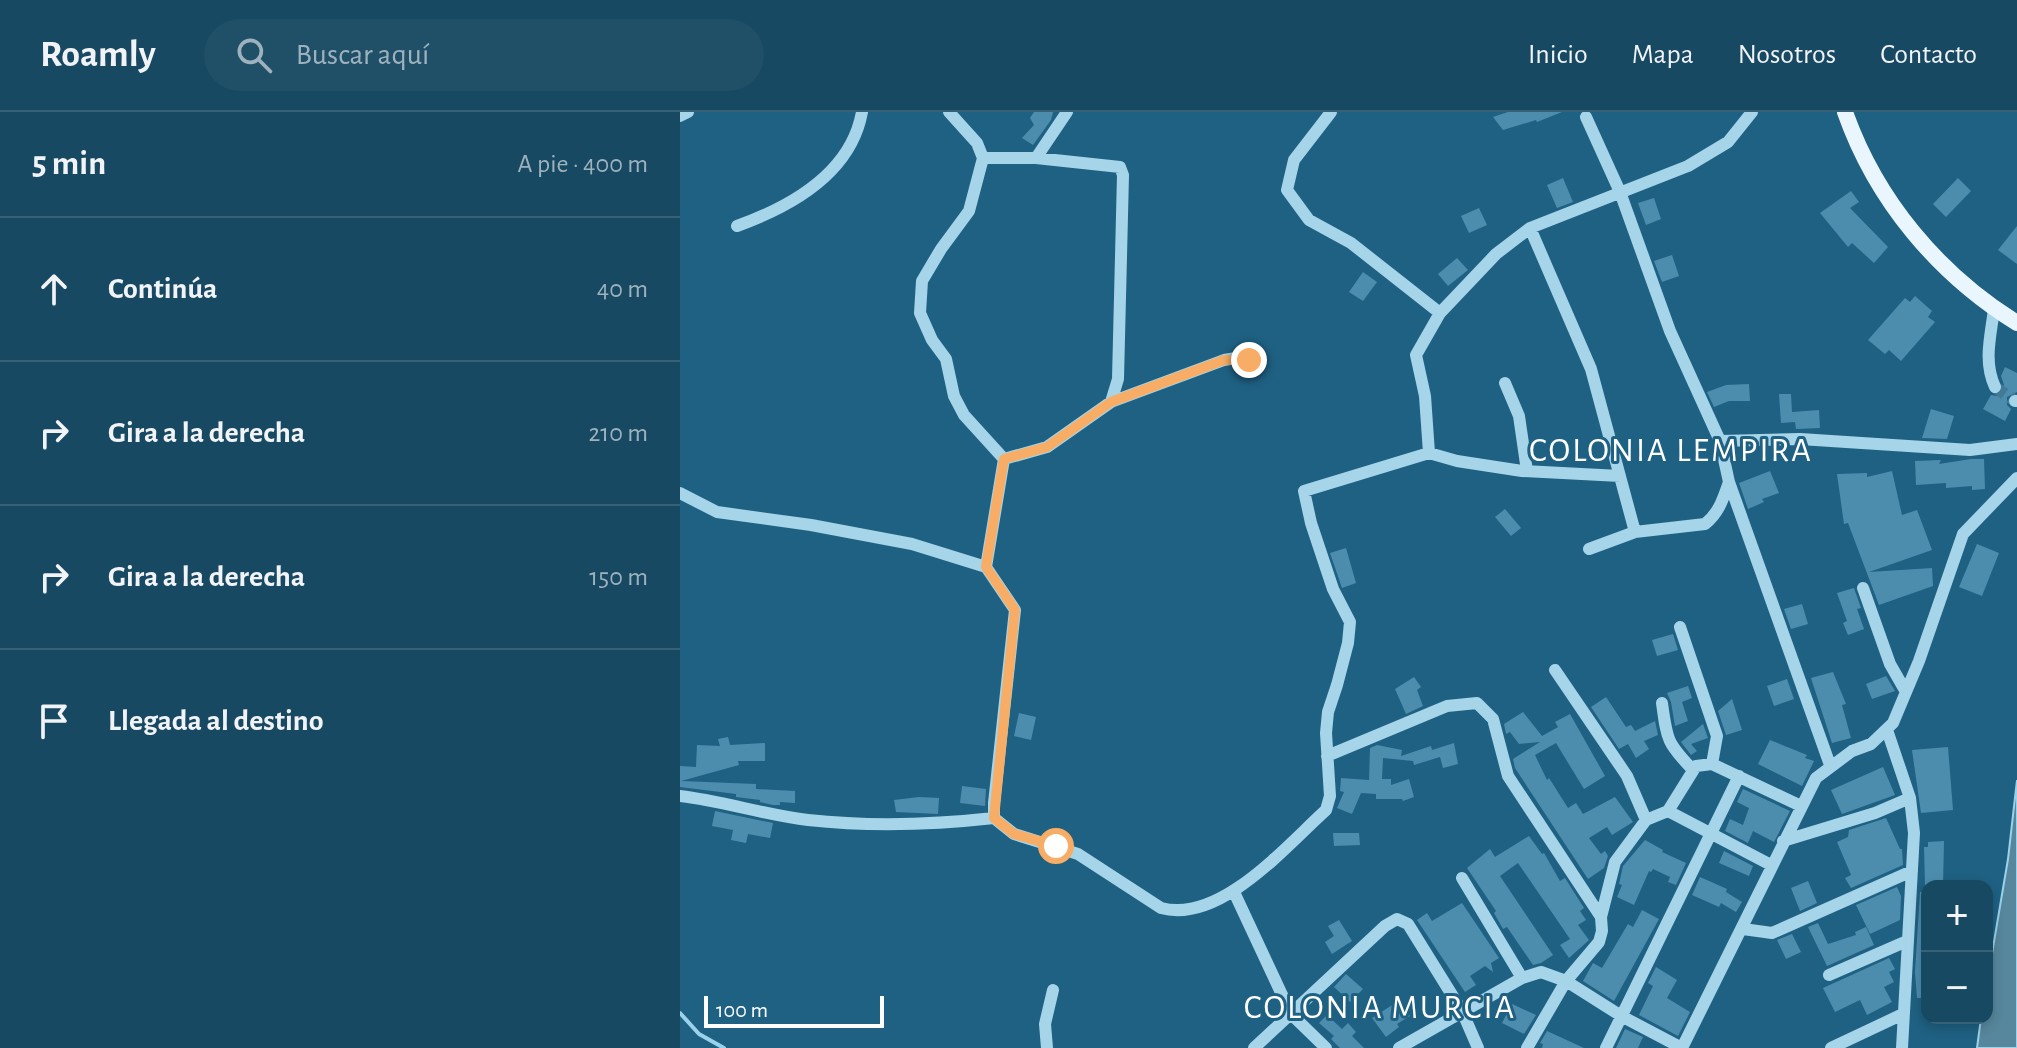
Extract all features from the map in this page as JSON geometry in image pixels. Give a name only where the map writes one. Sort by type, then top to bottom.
[{"type":"main road","points":[[1845,112],[1867,162],[1899,215],[1954,276],[1994,309],[2017,323]]},
{"type":"street","points":[[680,116],[688,112]]},
{"type":"street","points":[[737,226],[775,212],[832,170],[848,147],[862,112]]},
{"type":"street","points":[[949,112],[977,143],[983,158],[969,211],[922,281],[920,313],[932,340],[946,359],[954,396],[964,415],[1004,459]]},
{"type":"street","points":[[1036,158],[1067,112]]},
{"type":"street","points":[[1331,112],[1294,160],[1287,190],[1309,220],[1351,243],[1440,313]]},
{"type":"street","points":[[1429,453],[1425,396],[1416,355],[1440,313],[1496,254],[1530,228],[1688,166],[1728,142],[1752,112]]},
{"type":"street","points":[[1586,117],[1620,192],[1670,331],[1720,441],[1729,482],[1830,765]]},
{"type":"street","points":[[983,158],[1036,158],[1120,167],[1123,175],[1118,379],[1111,402]]},
{"type":"street","points":[[1530,228],[1591,369],[1635,532]]},
{"type":"street","points":[[1994,309],[1988,358],[1995,387]]},
{"type":"street","points":[[1004,459],[1047,447],[1111,402],[1224,360],[1236,358],[1257,364]]},
{"type":"street","points":[[1505,383],[1519,416],[1527,471]]},
{"type":"street","points":[[1720,441],[1800,439],[1970,450],[2017,444]]},
{"type":"street","points":[[680,796],[709,799],[806,820],[924,826],[994,818],[1014,834],[1078,854],[1161,908],[1176,912],[1202,908],[1234,892],[1326,810],[1330,796],[1328,712],[1348,643],[1350,622],[1333,589],[1302,495],[1307,490],[1429,453],[1457,461],[1527,471],[1620,476]]},
{"type":"street","points":[[986,567],[1004,459]]},
{"type":"street","points":[[1399,1048],[1522,978],[1541,972],[1566,981],[1623,1017],[1682,1048],[1816,778],[1852,751],[1871,744],[1887,730],[1900,712],[1963,534],[2017,478]]},
{"type":"street","points":[[1589,549],[1635,532],[1705,524],[1714,517],[1729,482]]},
{"type":"street","points":[[680,493],[717,512],[912,544],[986,567],[1015,610],[994,818]]},
{"type":"street","points":[[1863,588],[1890,664],[1906,692]]},
{"type":"street","points":[[1680,627],[1717,736],[1712,764]]},
{"type":"street","points":[[1555,670],[1627,776],[1646,820]]},
{"type":"street","points":[[1327,756],[1447,706],[1477,703],[1493,719],[1508,776],[1601,917]]},
{"type":"street","points":[[1662,703],[1671,747],[1693,770]]},
{"type":"street","points":[[1887,730],[1910,798],[1914,833],[1902,1048]]},
{"type":"street","points":[[1527,1048],[1566,981],[1599,942],[1601,917],[1615,862],[1646,820],[1668,811],[1699,764],[1712,764],[1801,806]]},
{"type":"street","points":[[1606,1048],[1739,776]]},
{"type":"street","points":[[1783,841],[1875,813],[1910,798]]},
{"type":"street","points":[[1668,811],[1771,865]]},
{"type":"street","points":[[1743,929],[1772,933],[1787,928],[1912,871]]},
{"type":"street","points":[[1462,878],[1522,978]]},
{"type":"street","points":[[1234,892],[1291,1014],[1326,1048]]},
{"type":"street","points":[[1254,1048],[1385,926],[1397,919],[1408,924],[1462,1011],[1478,1048]]},
{"type":"street","points":[[1829,975],[1907,941]]},
{"type":"street","points":[[1047,1048],[1045,1024],[1053,990]]},
{"type":"street","points":[[1831,1048],[1903,1014]]},
{"type":"water","points":[[2017,780],[2017,1048],[1977,1048],[1980,1024],[1993,1024],[1993,948]]},
{"type":"building","points":[[1034,112],[1053,112],[1051,120],[1033,145],[1022,138],[1034,125],[1030,118]]},
{"type":"building","points":[[1508,112],[1562,112],[1503,130],[1493,117]]},
{"type":"building","points":[[1563,178],[1573,202],[1557,208],[1547,185]]},
{"type":"building","points":[[1958,178],[1971,191],[1946,217],[1933,204]]},
{"type":"building","points":[[1851,191],[1859,202],[1850,208],[1888,247],[1874,263],[1852,243],[1848,247],[1820,213]]},
{"type":"building","points":[[1654,198],[1661,219],[1646,225],[1638,203]]},
{"type":"building","points":[[1479,208],[1487,225],[1469,233],[1461,216]]},
{"type":"building","points":[[2017,226],[2017,264],[1998,250]]},
{"type":"building","points":[[1672,255],[1679,276],[1662,282],[1654,261]]},
{"type":"building","points":[[1457,258],[1468,270],[1448,286],[1438,274]]},
{"type":"building","points":[[1363,272],[1377,282],[1363,301],[1349,292]]},
{"type":"building","points":[[1915,296],[1932,311],[1928,317],[1935,322],[1901,361],[1889,350],[1885,354],[1868,340],[1905,298],[1910,302]]},
{"type":"building","points":[[2005,367],[2017,373],[2017,392],[2007,397],[2007,405],[2011,409],[2005,421],[1983,409],[1991,395],[1997,396],[2002,392],[2004,385],[2001,376]]},
{"type":"building","points":[[1749,384],[1750,401],[1729,401],[1714,407],[1707,392],[1726,385]]},
{"type":"building","points":[[1779,394],[1791,394],[1792,412],[1819,410],[1820,428],[1796,429],[1795,422],[1781,423]]},
{"type":"building","points":[[1931,409],[1954,416],[1947,439],[1922,438]]},
{"type":"building","points":[[1984,459],[1985,489],[1972,490],[1972,486],[1946,488],[1946,483],[1916,485],[1915,461],[1941,460],[1939,464]]},
{"type":"building","points":[[1770,471],[1779,493],[1762,499],[1764,502],[1748,509],[1739,483]]},
{"type":"building","points":[[1892,471],[1902,515],[1917,510],[1932,550],[1869,572],[1932,568],[1933,586],[1879,605],[1848,523],[1844,524],[1837,474],[1867,473],[1867,477]]},
{"type":"building","points":[[1505,509],[1521,528],[1511,536],[1495,517]]},
{"type":"building","points":[[1977,544],[1999,553],[1982,596],[1959,587]]},
{"type":"building","points":[[1346,548],[1356,583],[1342,588],[1330,553]]},
{"type":"building","points":[[1854,588],[1864,629],[1848,635],[1843,623],[1847,621],[1837,593]]},
{"type":"building","points":[[1802,604],[1808,624],[1791,629],[1784,609]]},
{"type":"building","points":[[1673,634],[1678,650],[1657,656],[1652,640]]},
{"type":"building","points":[[1833,672],[1846,704],[1842,705],[1851,738],[1832,743],[1811,678]]},
{"type":"building","points":[[1886,676],[1895,691],[1872,699],[1866,684]]},
{"type":"building","points":[[1414,677],[1421,687],[1417,690],[1423,706],[1406,714],[1395,689]]},
{"type":"building","points":[[1787,679],[1794,699],[1774,706],[1767,686]]},
{"type":"building","points":[[1688,686],[1692,698],[1682,702],[1688,721],[1675,726],[1667,693]]},
{"type":"building","points":[[1606,697],[1626,727],[1631,725],[1635,731],[1655,721],[1658,735],[1644,741],[1649,749],[1636,758],[1628,744],[1619,749],[1591,707]]},
{"type":"building","points":[[1732,699],[1742,730],[1726,735],[1718,711]]},
{"type":"building","points":[[1523,712],[1542,736],[1558,727],[1555,722],[1570,714],[1605,776],[1584,789],[1556,743],[1535,755],[1547,780],[1549,778],[1568,808],[1576,803],[1583,814],[1615,797],[1633,822],[1612,835],[1607,827],[1589,838],[1601,854],[1605,851],[1608,856],[1604,868],[1588,879],[1515,768],[1513,759],[1540,742],[1519,744],[1510,732],[1506,734],[1504,724]]},
{"type":"building","points":[[1019,713],[1036,717],[1031,740],[1014,736]]},
{"type":"building","points":[[1703,724],[1708,738],[1691,744],[1697,751],[1691,755],[1681,742]]},
{"type":"building","points":[[728,737],[730,745],[765,743],[765,761],[738,761],[739,765],[681,781],[756,784],[756,789],[795,791],[795,803],[773,805],[736,797],[736,794],[680,787],[680,766],[696,767],[697,745],[720,746],[718,739]]},
{"type":"building","points":[[1770,740],[1814,761],[1802,786],[1758,764]]},
{"type":"building","points":[[1454,743],[1458,764],[1443,768],[1440,757],[1414,765],[1413,761],[1383,758],[1382,779],[1391,779],[1391,785],[1409,779],[1414,797],[1403,801],[1376,799],[1376,794],[1361,793],[1352,814],[1337,808],[1344,792],[1340,791],[1341,778],[1369,780],[1370,748],[1377,745],[1402,750],[1401,756],[1431,746],[1432,750]]},
{"type":"building","points":[[1948,747],[1953,810],[1921,813],[1912,750]]},
{"type":"building","points":[[1883,767],[1895,795],[1842,814],[1831,790]]},
{"type":"building","points":[[962,786],[986,789],[985,806],[960,803]]},
{"type":"building","points":[[1743,789],[1790,811],[1774,842],[1753,831],[1748,843],[1725,831],[1730,819],[1743,825],[1749,808],[1737,802]]},
{"type":"building","points":[[939,798],[938,814],[896,812],[894,800]]},
{"type":"building","points":[[715,811],[773,823],[770,838],[748,834],[746,843],[731,840],[733,830],[712,826]]},
{"type":"building","points":[[1886,818],[1902,849],[1903,865],[1851,888],[1845,878],[1851,875],[1837,842],[1848,837],[1849,830]]},
{"type":"building","points":[[1333,833],[1359,833],[1360,845],[1334,846]]},
{"type":"building","points":[[1529,836],[1544,853],[1560,881],[1565,878],[1584,908],[1580,911],[1586,920],[1578,925],[1589,940],[1569,958],[1560,945],[1570,939],[1518,863],[1500,876],[1553,955],[1533,965],[1507,927],[1503,929],[1494,913],[1496,911],[1467,868],[1490,849],[1495,857]]},
{"type":"building","points":[[1645,840],[1686,863],[1676,885],[1668,882],[1670,877],[1653,869],[1649,871],[1634,905],[1617,897],[1622,885],[1619,884],[1623,866]]},
{"type":"building","points":[[1944,841],[1943,880],[1925,880],[1924,847],[1928,847],[1928,842]]},
{"type":"building","points":[[1724,851],[1753,866],[1749,876],[1719,863]]},
{"type":"building","points":[[1700,877],[1727,889],[1726,892],[1742,902],[1736,912],[1721,903],[1719,907],[1692,895]]},
{"type":"building","points":[[1808,881],[1817,903],[1800,911],[1791,888]]},
{"type":"building","points":[[1897,887],[1901,896],[1900,920],[1870,934],[1856,905]]},
{"type":"building","points":[[1921,892],[1921,998],[1917,998],[1915,972]]},
{"type":"building","points":[[1462,903],[1499,958],[1491,963],[1493,972],[1485,966],[1470,976],[1476,985],[1465,992],[1417,920],[1427,913],[1432,921]]},
{"type":"building","points":[[1642,910],[1659,919],[1614,1001],[1583,981],[1593,963],[1602,968],[1628,924],[1633,927]]},
{"type":"building","points":[[1339,920],[1352,941],[1332,954],[1325,942],[1334,936],[1328,926]]},
{"type":"building","points":[[1818,923],[1828,944],[1856,935],[1855,932],[1866,927],[1874,945],[1827,966],[1808,927]]},
{"type":"building","points":[[1792,934],[1801,952],[1786,959],[1777,940]]},
{"type":"building","points":[[1889,958],[1895,969],[1889,972],[1894,982],[1884,987],[1892,1002],[1867,1015],[1860,1000],[1835,1012],[1823,988]]},
{"type":"building","points":[[1656,967],[1677,980],[1667,998],[1690,1012],[1678,1036],[1639,1015],[1653,986],[1648,983]]},
{"type":"building","points":[[1346,974],[1363,989],[1350,1002],[1334,987]]},
{"type":"building","points":[[1400,1000],[1410,1016],[1397,1024],[1399,1027],[1386,1037],[1372,1018]]},
{"type":"building","points":[[1512,1004],[1536,1015],[1524,1034],[1502,1023]]},
{"type":"building","points":[[1327,1015],[1342,1029],[1348,1023],[1356,1032],[1352,1036],[1364,1048],[1340,1048],[1331,1039],[1334,1036],[1319,1023]]},
{"type":"building","points":[[1625,1029],[1643,1037],[1638,1048],[1616,1048]]},
{"type":"building","points":[[1547,1031],[1584,1048],[1542,1048],[1543,1044],[1540,1043]]},
{"type":"waterway","points":[[680,1013],[699,1034],[724,1048]]},
{"type":"tunnel","points":[[1995,387],[2015,401]]},
{"type":"district","name":"COLONIA LEMPIRA","points":[[1671,449]]},
{"type":"district","name":"COLONIA MURCIA","points":[[1380,1006]]},
{"type":"route","points":[[1056,846],[1014,834],[994,818],[1015,610],[986,567],[1004,459],[1047,447],[1111,402],[1224,360],[1249,360]]}]
